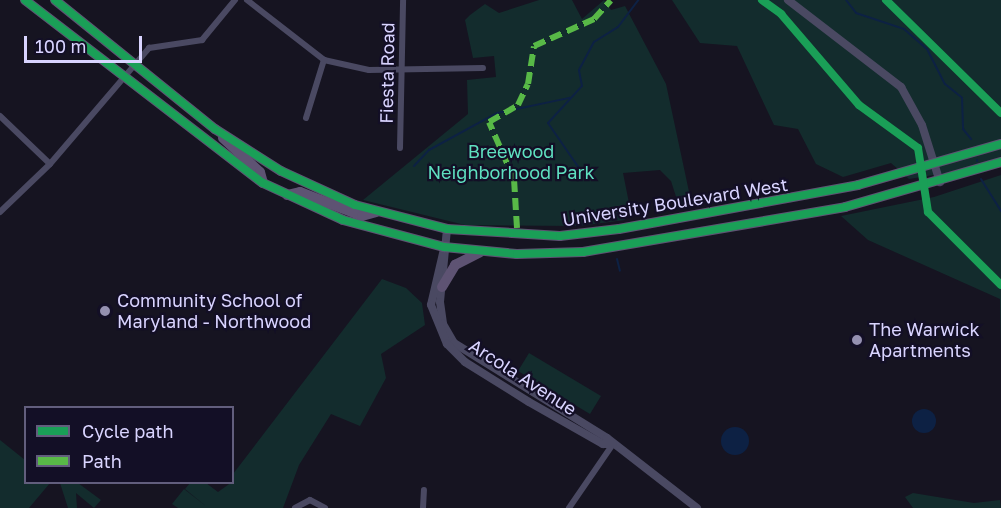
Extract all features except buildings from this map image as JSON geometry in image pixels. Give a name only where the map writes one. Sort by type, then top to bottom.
[{"type":"main road","name":"University Boulevard West","points":[[26,0],[121,77],[263,183],[366,228],[444,247],[482,251],[583,252],[845,207],[940,182],[1001,162]]},
{"type":"main road","name":"University Boulevard West","points":[[55,0],[215,129],[280,171],[377,212],[447,229],[560,236],[620,229],[810,195],[934,165],[1001,144]]},
{"type":"main road","points":[[215,129],[236,154],[260,172],[263,183]]},
{"type":"main road","points":[[287,195],[300,192],[362,216],[377,212]]},
{"type":"main road","points":[[442,287],[455,265],[482,251]]},
{"type":"street","points":[[0,212],[50,164],[121,77],[154,44],[202,40],[235,0]]},
{"type":"street","points":[[247,0],[324,60],[402,70],[483,68]]},
{"type":"street","name":"Fiesta Road","points":[[400,148],[403,0]]},
{"type":"street","points":[[788,0],[901,87],[922,125],[940,182]]},
{"type":"street","points":[[306,118],[324,60]]},
{"type":"street","points":[[0,116],[50,164]]},
{"type":"street","name":"Arcola Avenue","points":[[447,229],[431,305],[447,344],[465,362],[529,402],[603,444],[613,444]]},
{"type":"street","name":"Arcola Avenue","points":[[444,247],[443,324],[454,343],[613,444],[697,508]]},
{"type":"street","points":[[569,508],[613,444]]},
{"type":"street","points":[[423,508],[424,490]]},
{"type":"street","points":[[296,508],[310,500],[325,508]]},
{"type":"green space","name":"Breewood Neighborhood Park","points":[[539,0],[572,0],[582,19],[604,0],[611,10],[625,6],[666,84],[691,201],[679,206],[671,181],[660,170],[623,173],[631,213],[622,214],[625,220],[579,226],[465,225],[363,200],[468,114],[467,80],[496,77],[494,56],[473,58],[465,20],[485,4],[499,13]]},
{"type":"green space","points":[[672,0],[1001,0],[1001,164],[909,179],[891,163],[843,177],[816,164],[798,129],[774,125],[737,46],[700,43]]},
{"type":"green space","points":[[1001,175],[1001,349],[1000,299],[868,240],[841,216],[934,197]]},
{"type":"green space","points":[[382,279],[406,288],[422,303],[425,325],[381,354],[386,378],[360,426],[331,414],[299,465],[283,508],[178,508],[172,504],[184,489],[207,507],[185,489],[189,484],[207,484],[218,492],[229,484],[234,484],[234,473]]},
{"type":"green space","points":[[529,353],[601,396],[590,414],[518,371]]},
{"type":"green space","points":[[0,440],[24,459],[24,484],[49,484],[29,508],[0,508]]},
{"type":"green space","points":[[60,484],[79,484],[101,500],[94,508],[76,493],[77,508],[68,508]]},
{"type":"green space","points":[[913,493],[974,503],[1000,500],[1001,508],[913,508],[905,497]]},
{"type":"water","points":[[924,409],[932,413],[936,421],[932,429],[924,433],[916,429],[912,421],[916,413]]},
{"type":"water","points":[[735,427],[745,431],[749,441],[745,451],[735,455],[725,451],[721,441],[725,431]]},
{"type":"waterway","points":[[581,171],[548,123],[582,86],[579,70],[594,42],[618,27],[638,0]]},
{"type":"waterway","points":[[846,0],[856,13],[904,29],[927,49],[945,84],[962,98],[963,129],[971,139]]},
{"type":"waterway","points":[[414,166],[429,150],[497,113],[569,98]]},
{"type":"waterway","points":[[981,179],[1001,211]]},
{"type":"waterway","points":[[617,259],[620,271]]},
{"type":"marked path","points":[[517,228],[514,179],[489,122],[518,105],[528,84],[534,46],[594,19],[611,0]]},
{"type":"cycle path","points":[[25,0],[263,183],[343,220],[444,247],[517,254],[583,252],[845,207],[1001,162]]},
{"type":"cycle path","points":[[55,0],[215,129],[281,171],[355,205],[447,229],[560,236],[619,229],[858,185],[1001,144]]},
{"type":"cycle path","points":[[762,0],[781,14],[859,105],[918,148],[928,212],[1001,285]]},
{"type":"cycle path","points":[[886,0],[1001,113]]},
{"type":"place","name":"Community School of Maryland - Northwood","points":[[105,311]]},
{"type":"place","name":"The Warwick Apartments","points":[[857,340]]}]
